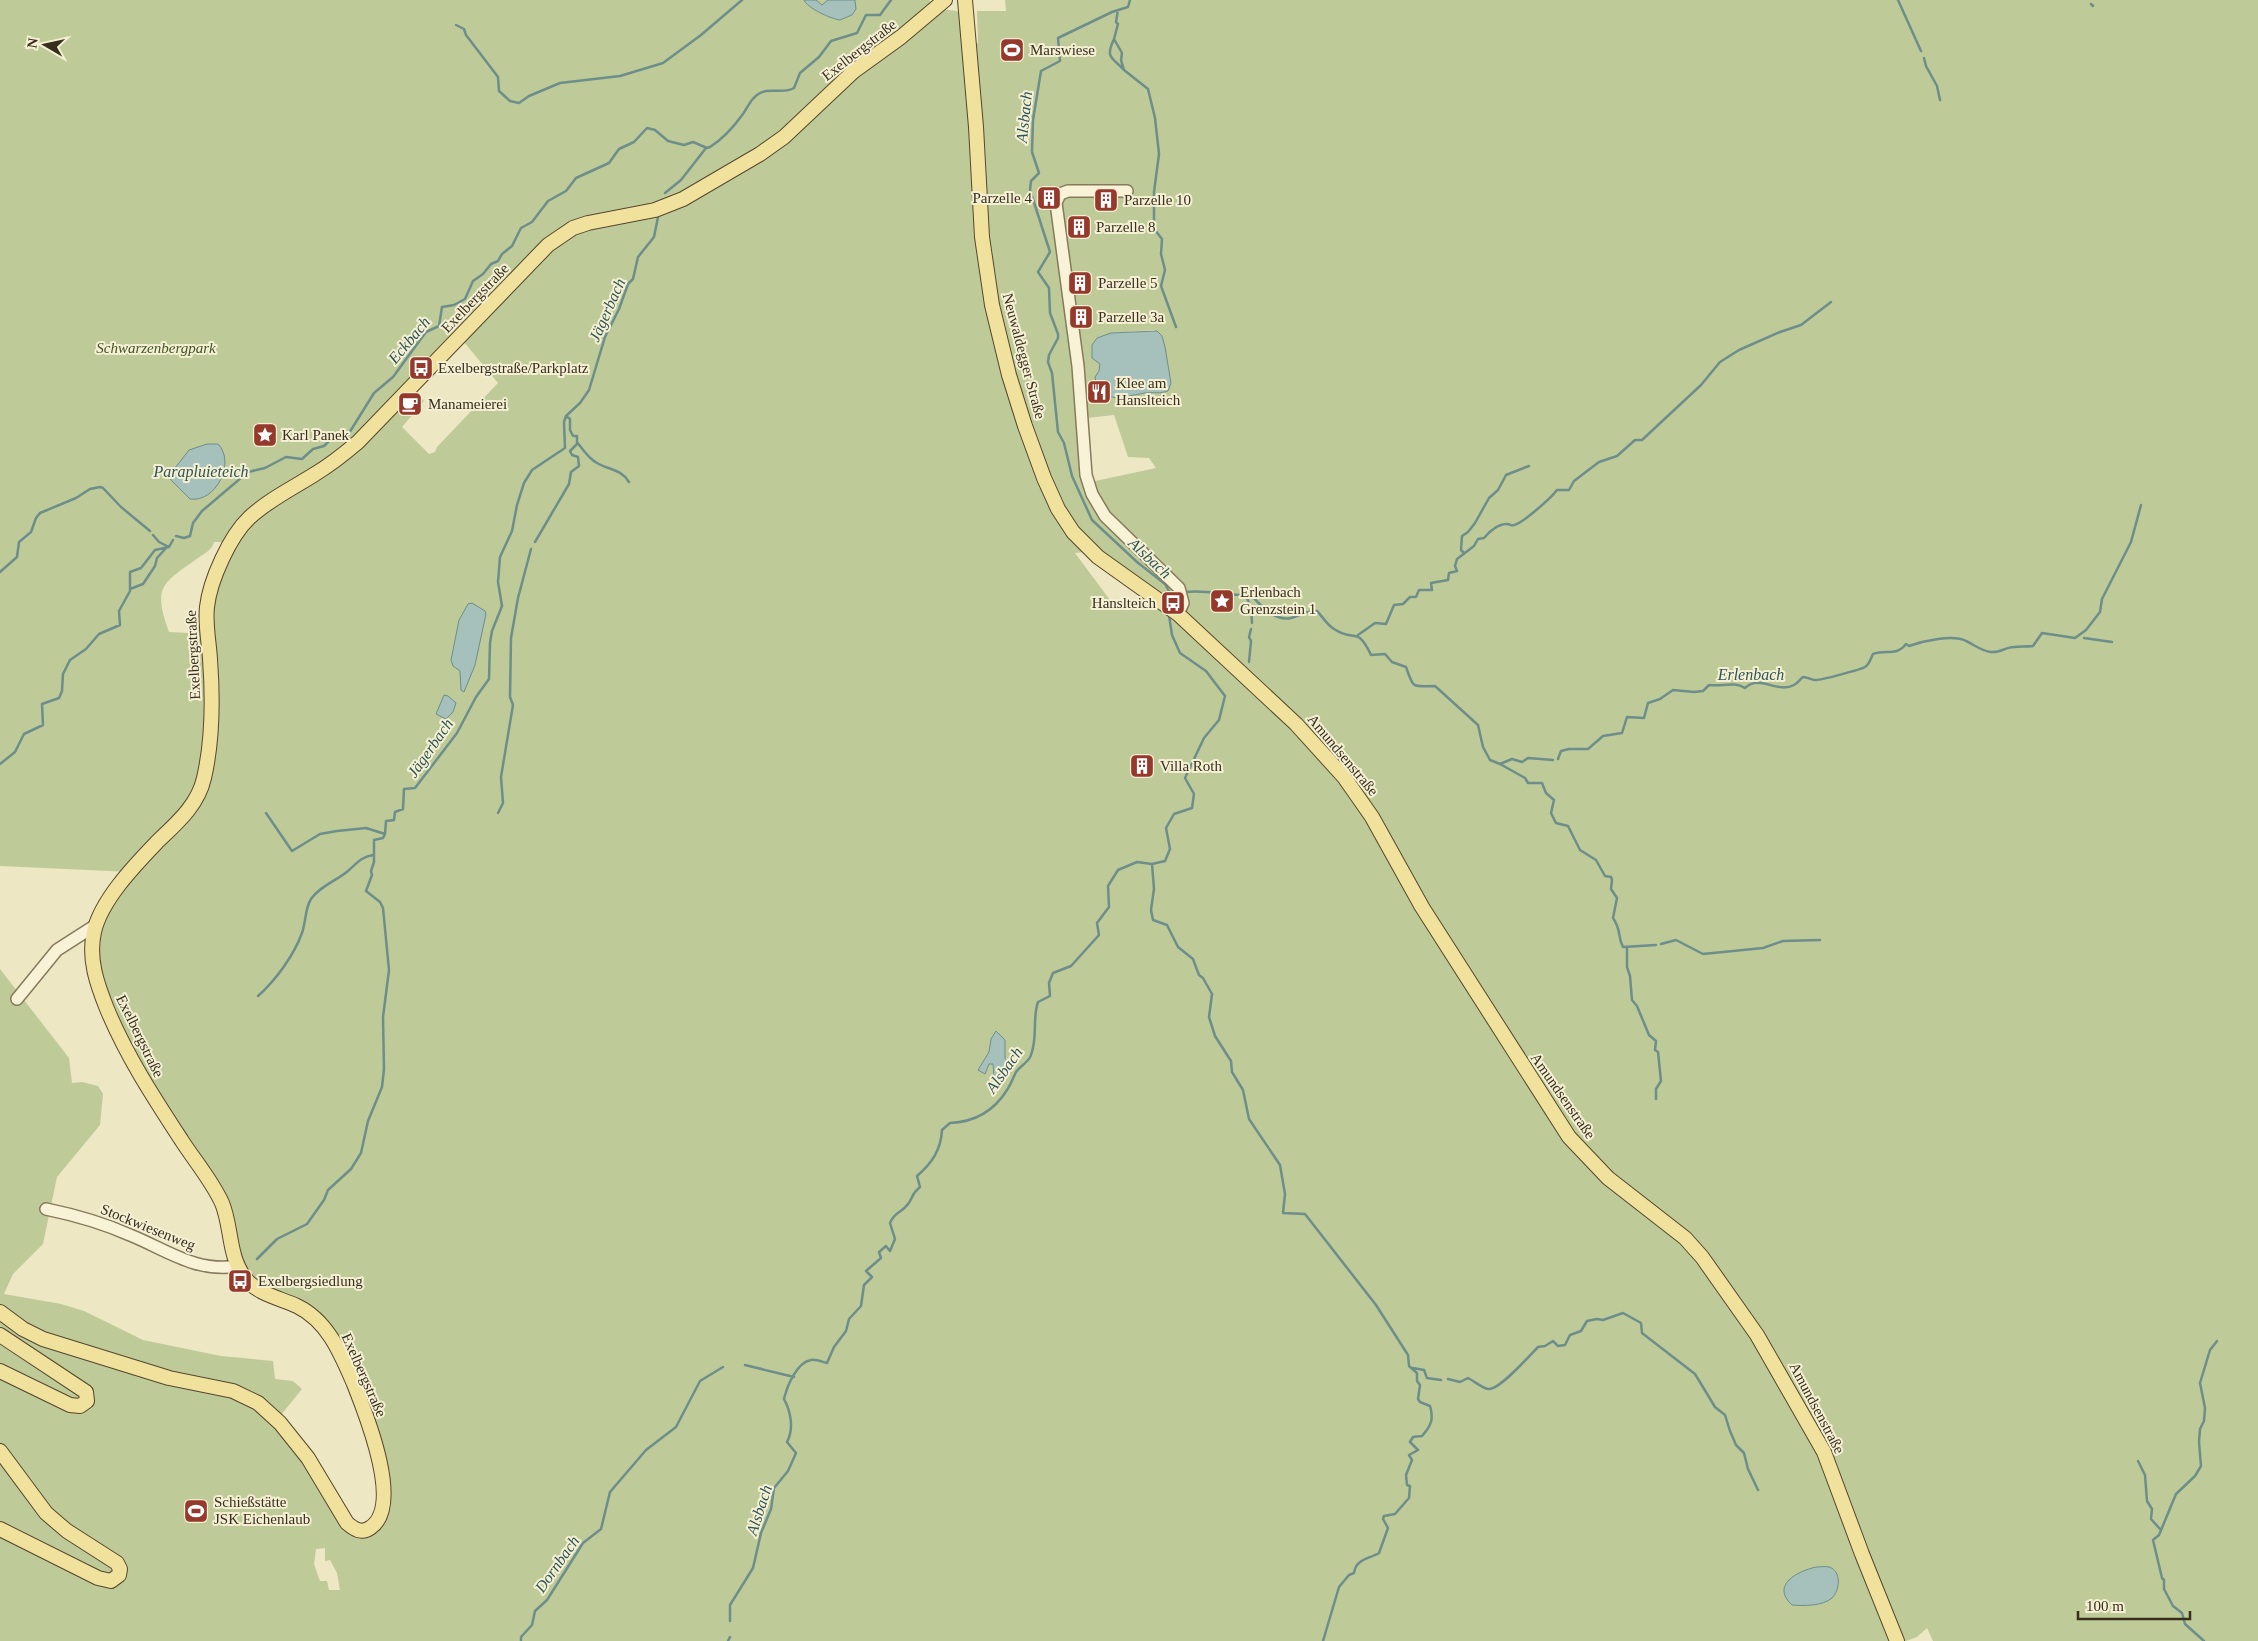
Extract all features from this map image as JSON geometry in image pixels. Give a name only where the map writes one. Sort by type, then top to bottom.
[{"type":"main road","name":"Exelbergstraße","points":[[926,14],[935,0]]},
{"type":"main road","name":"Exelbergstraße","points":[[0,1312],[23,1329],[43,1339],[152,1373],[233,1391],[251,1399],[280,1423],[308,1458],[347,1523],[354,1529],[362,1531],[369,1529],[374,1524],[382,1505],[383,1474],[366,1412],[337,1348],[317,1320],[296,1305],[254,1287],[245,1277],[238,1266],[221,1201],[138,1072],[112,1022],[94,968],[92,945],[96,925],[103,908],[146,854],[189,809],[203,784],[212,713],[207,605],[219,567],[244,524],[260,509],[336,460],[358,442],[548,245],[565,232],[588,223],[661,208],[712,182],[784,137],[838,85],[901,37],[926,14],[945,0]]},
{"type":"main road","name":"Neuwaldegger Straße","points":[[954,0],[966,20]]},
{"type":"main road","name":"Neuwaldegger Straße","points":[[965,0],[976,127],[982,237],[989,287],[1009,375],[1025,426],[1049,491],[1067,524],[1098,557],[1176,613]]},
{"type":"main road","name":"Amundsenstraße","points":[[1176,613],[1296,724],[1344,777],[1372,817],[1422,907],[1569,1137],[1608,1178],[1685,1238],[1702,1257],[1746,1319],[1766,1349],[1821,1444],[1897,1641]]},
{"type":"main road","points":[[0,1335],[47,1368],[81,1387],[86,1392],[87,1401],[80,1406],[70,1405],[0,1371]]},
{"type":"main road","points":[[0,1451],[46,1513],[67,1531],[117,1563],[120,1569],[119,1575],[111,1581],[98,1578],[0,1530]]},
{"type":"street","points":[[1127,191],[1068,191],[1060,194],[1056,203],[1078,366],[1088,483],[1095,501],[1105,516],[1180,592],[1182,608],[1176,613]]},
{"type":"street","points":[[17,999],[57,950],[96,925]]},
{"type":"street","name":"Stockwiesenweg","points":[[46,1209],[86,1218],[116,1229],[167,1254],[190,1262],[224,1268],[238,1266]]},
{"type":"green space","name":"Schwarzenbergpark","points":[[0,0],[929,0],[940,9],[957,11],[960,15],[964,45],[978,43],[977,11],[1006,11],[1005,0],[2258,0],[2258,1641],[1933,1641],[1927,1628],[1917,1637],[1906,1641],[0,1641],[0,969],[69,1058],[72,1083],[82,1082],[98,1086],[103,1094],[100,1125],[57,1177],[43,1244],[13,1274],[4,1294],[61,1304],[84,1311],[143,1340],[221,1356],[273,1361],[275,1379],[293,1381],[302,1389],[281,1415],[314,1455],[348,1515],[355,1521],[368,1523],[375,1509],[379,1489],[372,1451],[342,1368],[320,1330],[299,1313],[247,1289],[238,1281],[228,1259],[215,1202],[96,998],[89,978],[86,957],[88,934],[131,872],[0,866]],"holes":[[[1154,330],[1162,336],[1170,378],[1164,393],[1149,392],[1114,398],[1106,396],[1101,392],[1095,377],[1111,333]],[[464,342],[498,383],[437,447],[435,452],[429,454],[402,427],[424,401],[415,393]],[[1114,415],[1128,457],[1149,458],[1156,468],[1086,483],[1078,419]],[[214,542],[224,544],[206,581],[198,621],[195,621],[189,633],[169,632],[162,605],[161,596],[164,588],[168,581],[176,574],[212,547]],[[1085,552],[1150,600],[1110,600],[1075,553]],[[1005,1040],[1005,1058],[994,1077],[993,1063],[989,1063],[978,1070],[989,1052]],[[325,1548],[325,1561],[330,1560],[337,1573],[340,1590],[329,1590],[327,1581],[320,1581],[314,1564],[316,1549]]]},
{"type":"water","points":[[804,0],[816,0],[822,5],[828,0],[855,0],[856,9],[852,15],[840,20],[820,13]]},
{"type":"water","points":[[1157,331],[1162,336],[1165,347],[1171,383],[1168,391],[1121,397],[1107,396],[1102,393],[1097,386],[1095,377],[1099,371],[1100,364],[1092,358],[1092,345],[1097,338],[1111,333]]},
{"type":"water","name":"Parapluieteich","points":[[207,444],[218,444],[223,452],[225,461],[221,480],[208,495],[199,499],[190,499],[168,477],[189,450]]},
{"type":"water","points":[[472,603],[485,611],[486,614],[475,665],[464,692],[461,690],[460,671],[453,666],[451,660],[459,620],[468,604]]},
{"type":"water","points":[[444,695],[456,703],[453,712],[446,719],[436,714]]},
{"type":"water","points":[[996,1031],[1005,1040],[1005,1058],[1012,1069],[999,1083],[994,1077],[993,1064],[989,1064],[985,1074],[978,1070],[989,1052],[991,1039]]},
{"type":"water","points":[[1816,1567],[1829,1567],[1836,1572],[1838,1586],[1835,1595],[1828,1601],[1819,1604],[1792,1605],[1786,1598],[1785,1585],[1795,1576]]},
{"type":"waterway","points":[[456,25],[464,29],[466,35],[498,77],[499,91],[510,101],[519,103],[529,96],[560,83],[620,76],[663,63],[701,35],[742,0]]},
{"type":"waterway","name":"Eckbach","points":[[176,536],[184,538],[190,536],[193,523],[202,511],[248,472],[265,468],[286,457],[302,459],[313,449],[324,446],[331,439],[346,438],[374,393],[393,377],[426,332],[439,326],[442,307],[454,305],[465,299],[473,281],[483,274],[491,264],[498,261],[502,254],[512,246],[521,228],[532,222],[548,201],[566,191],[576,178],[609,163],[619,149],[634,142],[647,128],[655,130],[668,141],[684,145],[693,142],[707,148],[710,147],[720,140],[732,127],[757,95],[766,91],[785,91],[794,88],[800,73],[819,57],[831,41],[857,33],[866,15],[880,15],[891,0]]},
{"type":"waterway","name":"Alsbach","points":[[1130,0],[1128,7],[1112,12],[1058,38],[1060,61],[1041,71],[1033,120],[1032,152],[1039,173],[1031,181],[1030,190],[1050,252],[1038,272],[1049,288],[1050,313],[1058,334],[1048,362],[1052,373],[1058,432],[1064,443],[1072,476],[1092,520],[1137,562],[1165,584],[1170,593],[1170,602]]},
{"type":"waterway","points":[[1898,0],[1921,51]]},
{"type":"waterway","points":[[1118,10],[1116,22],[1118,24],[1114,39],[1122,53],[1121,60],[1124,70],[1148,89],[1155,118],[1159,154],[1154,192],[1154,222],[1155,230],[1162,239],[1161,254],[1165,270],[1161,286],[1176,327]]},
{"type":"waterway","points":[[1114,39],[1110,54],[1123,69]]},
{"type":"waterway","points":[[1924,58],[1926,66],[1937,86],[1940,100]]},
{"type":"waterway","name":"Jägerbach","points":[[665,193],[681,180],[706,148]]},
{"type":"waterway","name":"Jägerbach","points":[[385,834],[386,821],[394,820],[395,812],[403,809],[404,789],[415,788],[457,733],[476,697],[489,679],[492,631],[502,606],[498,582],[500,557],[512,531],[524,483],[532,470],[565,448],[564,422],[566,416],[580,403],[589,390],[605,337],[619,309],[628,284],[633,279],[638,257],[654,237],[658,217]]},
{"type":"waterway","points":[[1358,635],[1375,623],[1386,624],[1394,605],[1403,604],[1410,597],[1416,597],[1419,590],[1432,590],[1431,583],[1448,580],[1449,573],[1457,571],[1455,566],[1457,559],[1474,546],[1478,539],[1484,538],[1500,525],[1512,525],[1524,520],[1557,490],[1569,490],[1574,481],[1599,462],[1617,456],[1635,440],[1642,440],[1701,385],[1720,362],[1739,350],[1801,325],[1831,302]]},
{"type":"waterway","points":[[535,542],[569,484],[571,472],[579,466],[578,457],[572,455],[570,451],[577,444],[577,436],[573,436],[570,430],[570,419],[566,416]]},
{"type":"waterway","points":[[577,442],[594,461],[619,472],[629,482]]},
{"type":"waterway","points":[[1464,553],[1461,550],[1462,536],[1475,523],[1489,498],[1498,490],[1506,475],[1529,466]]},
{"type":"waterway","points":[[0,572],[17,557],[19,542],[31,532],[40,513],[76,498],[90,489],[103,488],[121,507],[150,531]]},
{"type":"waterway","name":"Erlenbach","points":[[1558,759],[1561,751],[1588,749],[1603,736],[1622,733],[1627,717],[1644,718],[1648,703],[1660,699],[1673,690],[1703,691],[1709,685],[1737,685],[1745,688],[1757,683],[1788,687],[1803,677],[1818,680],[1865,667],[1868,665],[1873,654],[1895,652],[1906,644],[1909,646],[1938,639],[1960,639],[1984,650],[1994,652],[2011,647],[2033,646],[2042,633],[2075,638],[2086,630],[2100,612],[2102,599],[2131,542],[2141,505]]},
{"type":"waterway","points":[[153,535],[159,542],[169,547]]},
{"type":"waterway","name":"Eckbach","points":[[0,764],[15,752],[24,734],[43,725],[42,704],[59,698],[62,691],[63,674],[70,660],[86,649],[99,634],[120,625],[119,611],[130,591],[130,572],[141,568],[155,550],[169,547],[173,540]]},
{"type":"waterway","points":[[130,589],[143,584],[155,566],[157,558],[166,548]]},
{"type":"waterway","points":[[498,813],[503,803],[501,777],[513,705],[510,697],[511,638],[518,598],[531,549]]},
{"type":"waterway","name":"Erlenbach","points":[[1184,592],[1201,591],[1251,595],[1268,612],[1285,619],[1310,611],[1317,611],[1334,629],[1347,635],[1359,637],[1371,655],[1385,654],[1392,662],[1406,667],[1415,685],[1435,686],[1478,725],[1483,747],[1490,760],[1500,764],[1512,759],[1522,762],[1528,758],[1553,760]]},
{"type":"waterway","points":[[1246,596],[1251,607],[1252,623]]},
{"type":"waterway","name":"Alsbach","points":[[730,1621],[730,1605],[753,1568],[761,1533],[771,1509],[774,1488],[788,1471],[796,1453],[787,1442],[791,1420],[784,1399],[793,1375],[801,1365],[811,1360],[827,1363],[834,1347],[846,1331],[849,1319],[861,1306],[864,1285],[872,1277],[866,1271],[881,1258],[879,1252],[886,1246],[890,1251],[895,1239],[890,1223],[894,1216],[906,1207],[920,1187],[917,1176],[935,1156],[940,1144],[942,1130],[950,1123],[975,1118],[990,1109],[1002,1097],[1010,1086],[1016,1072],[1030,1057],[1034,1042],[1035,1015],[1038,1002],[1050,996],[1049,983],[1053,973],[1071,966],[1099,935],[1097,923],[1109,907],[1108,886],[1118,870],[1137,862],[1152,864],[1165,861],[1170,849],[1166,828],[1174,814],[1192,808],[1194,794],[1185,778],[1204,738],[1219,720],[1225,696],[1206,671],[1180,653],[1172,635],[1169,615]]},
{"type":"waterway","points":[[1249,662],[1251,641],[1249,637],[1251,629]]},
{"type":"waterway","points":[[2084,638],[2112,642]]},
{"type":"waterway","points":[[1500,764],[1525,778],[1528,783],[1542,783],[1546,793],[1554,800],[1551,813],[1556,823],[1568,826],[1580,850],[1596,860],[1605,876],[1611,877],[1611,889],[1617,898],[1613,918],[1618,926],[1623,947],[1656,945]]},
{"type":"waterway","points":[[266,813],[292,851],[320,834],[366,828],[385,834]]},
{"type":"waterway","name":"Jägerbach","points":[[257,1259],[277,1239],[307,1224],[324,1200],[328,1190],[351,1169],[361,1153],[368,1121],[382,1087],[384,1069],[383,1017],[389,970],[383,908],[380,902],[366,891],[372,875],[374,840],[383,838],[385,834]]},
{"type":"waterway","points":[[258,996],[278,975],[294,950],[302,933],[309,903],[315,894],[362,859],[373,855]]},
{"type":"waterway","points":[[1152,864],[1154,889],[1151,910],[1153,920],[1167,925],[1178,947],[1193,959],[1199,975],[1203,978],[1212,994],[1209,1017],[1215,1036],[1231,1061],[1232,1072],[1243,1090],[1249,1119],[1280,1165],[1285,1194],[1283,1213],[1305,1214],[1376,1305],[1408,1355],[1409,1366],[1417,1373],[1417,1381],[1420,1385],[1418,1399],[1420,1402],[1430,1406],[1432,1419],[1428,1429],[1422,1436],[1413,1437],[1410,1442],[1418,1450],[1409,1455],[1412,1460],[1406,1475],[1407,1485],[1410,1486],[1409,1498],[1395,1514],[1384,1516],[1383,1519],[1388,1528],[1379,1553],[1357,1564],[1354,1573],[1349,1575],[1339,1587],[1323,1641]]},
{"type":"waterway","points":[[1661,944],[1676,940],[1703,954],[1763,948],[1783,941],[1820,940]]},
{"type":"waterway","points":[[1627,949],[1627,967],[1630,976],[1632,1000],[1637,1006],[1649,1035],[1656,1041],[1655,1050],[1658,1052],[1661,1081],[1656,1089],[1656,1099]]},
{"type":"waterway","points":[[1448,1379],[1460,1382],[1468,1378],[1488,1389],[1493,1388],[1507,1379],[1538,1347],[1545,1346],[1553,1341],[1558,1346],[1565,1345],[1570,1335],[1581,1331],[1587,1321],[1603,1320],[1623,1313],[1641,1323],[1642,1333],[1695,1374],[1715,1407],[1725,1415],[1736,1445],[1744,1453],[1748,1469],[1758,1490]]},
{"type":"waterway","points":[[2204,1641],[2185,1624],[2182,1613],[2173,1606],[2164,1589],[2164,1580],[2153,1540],[2159,1535],[2176,1494],[2195,1476],[2201,1466],[2199,1442],[2205,1408],[2200,1383],[2210,1350],[2217,1341]]},
{"type":"waterway","name":"Dornbach","points":[[745,1365],[794,1377]]},
{"type":"waterway","name":"Dornbach","points":[[521,1641],[521,1637],[532,1625],[535,1611],[547,1600],[583,1543],[601,1529],[610,1492],[646,1450],[676,1427],[700,1381],[723,1367]]},
{"type":"waterway","points":[[1413,1368],[1424,1370],[1427,1378],[1441,1380]]},
{"type":"waterway","points":[[2138,1461],[2145,1475],[2147,1501],[2152,1509],[2151,1519],[2160,1529]]},
{"type":"waterway","name":"Alsbach","points":[[728,1641],[730,1637]]},
{"type":"place","name":"Marswiese","points":[[1012,50]]},
{"type":"place","name":"Parzelle 4","points":[[1049,198]]},
{"type":"place","name":"Parzelle 10","points":[[1106,200]]},
{"type":"place","name":"Parzelle 8","points":[[1079,227]]},
{"type":"place","name":"Parzelle 5","points":[[1080,283]]},
{"type":"place","name":"Parzelle 3a","points":[[1081,317]]},
{"type":"place","name":"Exelbergstraße/Parkplatz","points":[[421,368]]},
{"type":"place","name":"Klee am Hanslteich","points":[[1099,392]]},
{"type":"place","name":"Manameierei","points":[[410,404]]},
{"type":"place","name":"Karl Panek","points":[[265,435]]},
{"type":"place","name":"Erlenbach Grenzstein 1","points":[[1222,601]]},
{"type":"place","name":"Hanslteich","points":[[1173,603]]},
{"type":"place","name":"Villa Roth","points":[[1142,766]]},
{"type":"place","name":"Exelbergsiedlung","points":[[240,1281]]},
{"type":"place","name":"Schießstätte JSK Eichenlaub","points":[[196,1511]]}]
